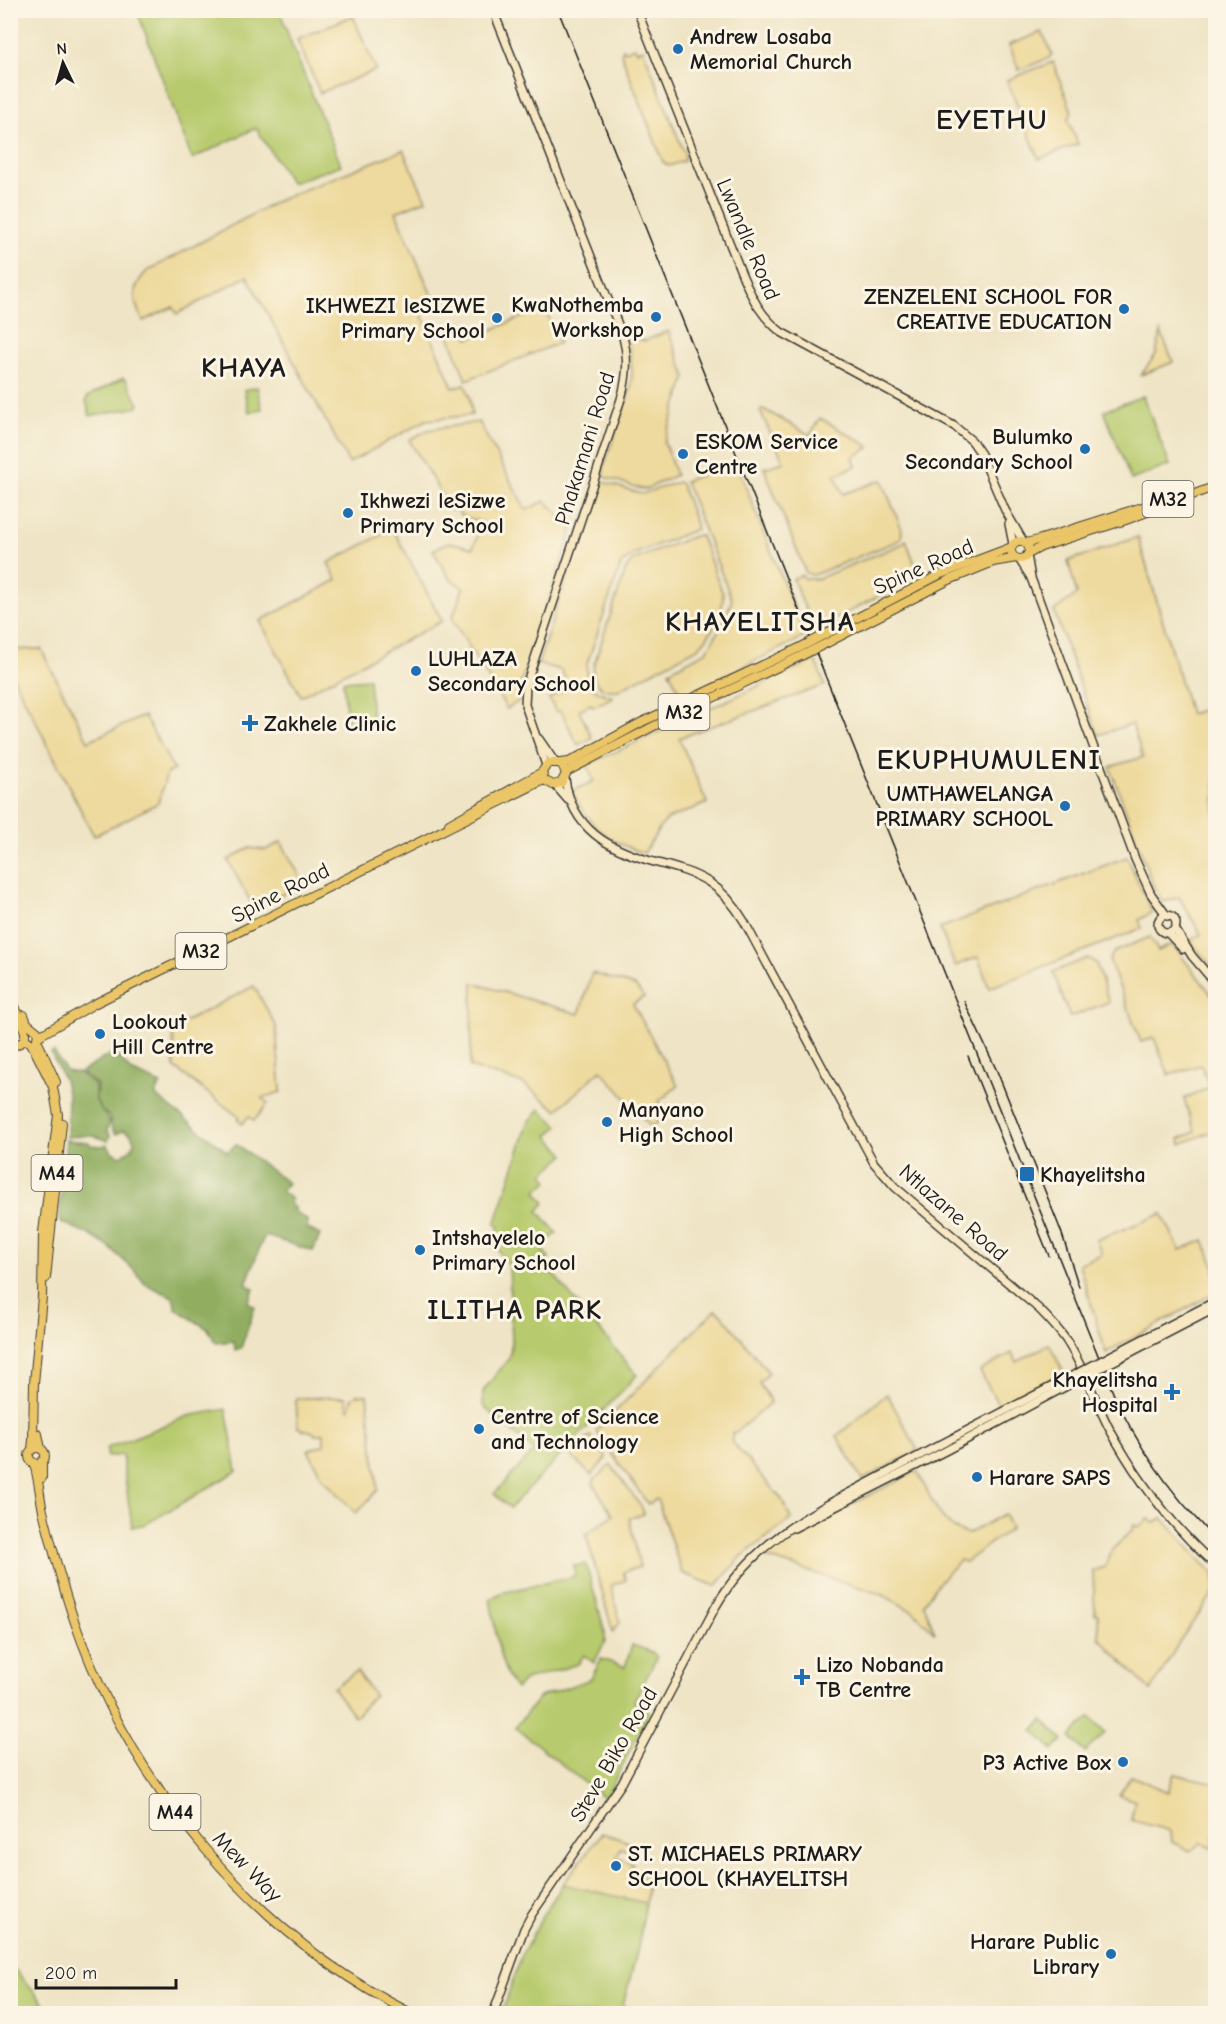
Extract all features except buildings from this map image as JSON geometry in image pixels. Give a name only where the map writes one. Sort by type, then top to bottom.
[{"type":"main road","name":"Spine Road","points":[[826,639],[941,574],[1017,541],[1024,542],[1215,485]]},
{"type":"main road","name":"Spine Road","points":[[555,785],[565,775],[654,726],[949,580],[993,562],[1028,555],[1041,547],[1149,512],[1215,485]]},
{"type":"main road","points":[[1024,542],[1029,548],[1028,555]]},
{"type":"main road","points":[[1012,545],[1012,553],[1017,558]]},
{"type":"main road","name":"Spine Road","points":[[10,1043],[31,1035],[417,843],[549,768],[569,762],[642,722],[802,651]]},
{"type":"main road","points":[[555,785],[550,785],[549,768],[565,775]]},
{"type":"main road","name":"Mew Way","points":[[10,987],[14,991],[25,1018],[57,1105],[56,1132],[46,1198],[42,1297],[34,1383],[33,1440],[29,1457],[33,1462],[74,1619],[101,1687],[144,1766],[175,1811],[222,1867],[289,1932],[351,1978],[386,2000],[413,2013]]},
{"type":"main road","name":"Mew Way","points":[[10,993],[52,1071],[60,1095],[62,1127],[60,1154],[42,1297]]},
{"type":"main road","name":"Spine Road","points":[[10,1048],[31,1035]]},
{"type":"main road","points":[[50,1244],[49,1208],[46,1198],[51,1194],[54,1171],[60,1154]]},
{"type":"main road","name":"Mew Way","points":[[36,1373],[38,1435],[45,1455],[41,1471],[48,1526]]},
{"type":"main road","points":[[32,1450],[41,1449]]},
{"type":"main road","points":[[33,1462],[38,1464],[42,1461]]},
{"type":"street","name":"Phakamani Road","points":[[493,10],[623,337],[627,361],[625,387],[618,410],[526,685],[525,705],[549,768]]},
{"type":"street","name":"Lwandle Road","points":[[637,10],[739,266],[761,314],[770,324],[787,336],[945,421],[963,433],[981,454],[1005,510],[1024,542]]},
{"type":"street","name":"Lwandle Road","points":[[1005,510],[1012,545]]},
{"type":"street","points":[[1028,555],[1030,576],[1137,862],[1164,917],[1175,921],[1171,931]]},
{"type":"street","points":[[1017,558],[1030,576]]},
{"type":"street","name":"Ntlazane Road","points":[[565,775],[570,802]]},
{"type":"street","name":"Ntlazane Road","points":[[555,785],[570,802],[586,827],[604,842],[626,853],[698,876],[710,883],[731,902],[744,921],[881,1172],[895,1187],[1039,1309],[1056,1327],[1071,1348],[1108,1426],[1138,1476],[1177,1528],[1215,1566]]},
{"type":"street","points":[[1164,917],[1158,924],[1160,929],[1171,931],[1215,984]]},
{"type":"street","name":"Steve Biko Road","points":[[493,2013],[524,1929],[532,1914],[599,1820],[622,1783],[725,1590],[751,1559],[810,1514],[1113,1358],[1215,1301]]},
{"type":"street","name":"Steve Biko Road","points":[[1113,1358],[1215,1308]]},
{"type":"green space","points":[[137,11],[280,11],[341,165],[291,183],[256,128],[192,159]]},
{"type":"green space","points":[[123,378],[139,404],[138,407],[90,416],[87,397]]},
{"type":"green space","points":[[257,387],[262,409],[249,412],[244,390]]},
{"type":"green space","points":[[1143,396],[1170,465],[1131,480],[1104,411]]},
{"type":"green space","points":[[369,679],[372,720],[347,722],[343,681]]},
{"type":"green space","points":[[54,1052],[66,1071],[79,1073],[95,1085],[97,1103],[110,1122],[107,1130],[110,1135],[108,1141],[92,1135],[67,1137],[68,1097],[64,1080],[51,1053]]},
{"type":"green space","points":[[114,1052],[131,1071],[161,1084],[155,1095],[228,1152],[236,1144],[288,1183],[281,1191],[291,1199],[290,1203],[295,1212],[307,1220],[307,1228],[320,1235],[313,1251],[266,1236],[263,1239],[246,1284],[254,1289],[248,1302],[255,1307],[241,1348],[235,1350],[234,1341],[216,1343],[208,1329],[176,1309],[173,1297],[145,1284],[135,1271],[109,1247],[90,1235],[59,1221],[66,1140],[89,1142],[90,1145],[107,1144],[112,1152],[121,1156],[131,1149],[134,1142],[131,1134],[124,1130],[116,1134],[112,1129],[110,1117],[102,1111],[96,1100],[97,1085],[81,1072]]},
{"type":"green space","points":[[540,1109],[558,1126],[548,1136],[565,1155],[543,1174],[548,1181],[536,1191],[545,1203],[538,1211],[557,1233],[541,1248],[549,1258],[544,1263],[637,1375],[510,1508],[494,1494],[534,1451],[483,1406],[483,1391],[509,1358],[512,1341],[509,1265],[487,1236],[496,1238],[499,1226],[495,1225],[528,1123]]},
{"type":"green space","points":[[226,1409],[237,1471],[146,1524],[132,1527],[122,1455],[107,1457],[107,1448],[188,1416]]},
{"type":"green space","points":[[586,1564],[605,1632],[605,1641],[594,1663],[584,1655],[578,1664],[525,1680],[516,1689],[501,1658],[490,1599],[501,1593],[575,1576],[573,1566]]},
{"type":"green space","points":[[632,1645],[652,1652],[657,1657],[634,1701],[650,1712],[605,1799],[515,1727],[540,1697],[591,1679],[601,1659],[625,1667]]},
{"type":"green space","points":[[1090,1717],[1105,1733],[1085,1752],[1070,1737]]},
{"type":"green space","points":[[1043,1720],[1063,1740],[1053,1750],[1033,1730]]},
{"type":"green space","points":[[563,1884],[646,1903],[638,1948],[623,2006],[637,2011],[636,2013],[501,2014],[522,1955],[543,1915]]},
{"type":"green space","points":[[11,1965],[52,2013],[11,2013]]},
{"type":"sand","points":[[353,16],[376,70],[320,93],[297,39]]},
{"type":"sand","points":[[1042,32],[1052,54],[1049,58],[1019,70],[1009,45]]},
{"type":"sand","points":[[635,47],[637,51],[643,49],[685,155],[684,161],[669,166],[663,162],[621,54],[623,49],[624,51]]},
{"type":"sand","points":[[1053,62],[1072,112],[1068,120],[1078,144],[1039,159],[1007,80]]},
{"type":"sand","points":[[403,150],[426,200],[396,212],[435,303],[420,310],[453,388],[465,384],[472,415],[426,420],[349,463],[247,276],[177,314],[173,307],[143,321],[135,301],[135,289],[147,271],[281,199]]},
{"type":"sand","points":[[545,308],[559,343],[466,380],[447,330],[462,323],[469,339]]},
{"type":"sand","points":[[668,331],[686,377],[664,442],[676,475],[646,489],[641,489],[605,477],[603,469],[631,388],[632,371],[628,337],[645,341]]},
{"type":"sand","points":[[1161,332],[1173,362],[1141,375],[1156,354]]},
{"type":"sand","points":[[763,409],[810,435],[820,418],[867,445],[869,448],[853,457],[856,466],[835,475],[843,494],[882,480],[902,530],[901,538],[816,574],[806,573],[764,468],[784,462],[760,411]]},
{"type":"sand","points":[[479,422],[526,510],[545,501],[564,519],[574,524],[518,691],[519,701],[507,709],[452,619],[463,588],[449,578],[433,550],[449,542],[473,548],[482,523],[460,515],[456,507],[451,510],[409,440],[428,430]]},
{"type":"sand","points":[[736,462],[806,636],[682,696],[669,671],[707,651],[732,600],[685,481]]},
{"type":"sand","points":[[600,481],[642,494],[678,482],[681,484],[696,529],[634,554],[621,564],[587,664],[589,683],[592,687],[613,697],[593,707],[591,704],[579,710],[592,738],[578,745],[561,711],[556,712],[549,698],[569,688],[561,670],[538,664],[596,486]]},
{"type":"sand","points":[[393,529],[442,621],[301,696],[260,621],[337,580],[328,563]]},
{"type":"sand","points":[[697,535],[701,536],[723,594],[719,615],[712,630],[698,648],[618,690],[601,687],[595,681],[594,664],[626,569],[633,560]]},
{"type":"sand","points":[[1138,537],[1190,714],[1215,706],[1215,971],[1190,941],[1201,934],[1179,897],[1163,902],[1153,885],[1110,767],[1143,757],[1132,724],[1098,735],[1054,611],[1077,594],[1068,561]]},
{"type":"sand","points":[[906,540],[919,575],[814,630],[793,579],[801,575],[806,579],[817,579],[902,544]]},
{"type":"sand","points":[[41,649],[88,741],[144,716],[174,770],[167,773],[158,803],[94,836],[13,677],[11,678],[11,650]]},
{"type":"sand","points":[[815,660],[825,685],[679,738],[707,803],[668,819],[644,853],[610,838],[593,823],[578,803],[572,791],[594,781],[587,765]]},
{"type":"sand","points":[[281,842],[304,884],[254,908],[228,860],[249,848],[266,850]]},
{"type":"sand","points":[[1127,857],[1152,912],[1139,920],[1142,928],[989,988],[978,957],[955,966],[940,928]]},
{"type":"sand","points":[[1150,937],[1158,951],[1172,944],[1215,999],[1215,1130],[1181,1144],[1179,1139],[1195,1132],[1184,1099],[1210,1087],[1201,1065],[1169,1075],[1154,1038],[1141,1042],[1109,960],[1114,952]]},
{"type":"sand","points":[[1088,958],[1096,963],[1109,1002],[1070,1017],[1053,972]]},
{"type":"sand","points":[[592,973],[635,986],[644,997],[633,1004],[678,1086],[658,1102],[667,1115],[651,1127],[601,1070],[557,1110],[524,1084],[470,1067],[473,983],[579,1014]]},
{"type":"sand","points":[[254,986],[276,1026],[281,1092],[262,1098],[268,1103],[254,1121],[249,1116],[242,1124],[238,1120],[239,1117],[174,1067],[173,1028]]},
{"type":"sand","points":[[1162,1214],[1180,1250],[1204,1240],[1215,1269],[1215,1293],[1106,1353],[1079,1264],[1102,1254],[1096,1240]]},
{"type":"sand","points":[[715,1310],[722,1315],[769,1373],[759,1383],[771,1402],[735,1433],[732,1432],[733,1443],[783,1501],[791,1519],[742,1556],[716,1586],[682,1573],[657,1499],[648,1504],[596,1431]]},
{"type":"sand","points":[[1049,1344],[1064,1373],[999,1406],[980,1371],[1012,1353],[1017,1362]]},
{"type":"sand","points":[[887,1394],[918,1451],[862,1480],[837,1436]]},
{"type":"sand","points":[[356,1395],[367,1395],[378,1490],[356,1513],[322,1477],[308,1450],[324,1445],[324,1434],[314,1434],[298,1428],[296,1401],[297,1398],[345,1397],[348,1409],[350,1409],[351,1399]]},
{"type":"sand","points":[[590,1436],[606,1456],[591,1475],[571,1456]]},
{"type":"sand","points":[[611,1465],[644,1514],[629,1518],[640,1567],[623,1572],[626,1580],[611,1585],[620,1622],[613,1632],[586,1534],[613,1515],[593,1484],[595,1479]]},
{"type":"sand","points":[[917,1471],[936,1508],[958,1531],[968,1534],[1004,1514],[1011,1528],[965,1562],[960,1560],[932,1592],[924,1604],[935,1633],[914,1612],[881,1594],[764,1557],[800,1530]]},
{"type":"sand","points":[[1162,1518],[1215,1574],[1215,1591],[1181,1639],[1151,1691],[1099,1638],[1098,1614],[1095,1614],[1093,1571],[1105,1567],[1112,1550],[1132,1530],[1134,1525],[1138,1527],[1149,1519],[1153,1523]]},
{"type":"sand","points":[[357,1671],[374,1695],[355,1717],[333,1688]]},
{"type":"sand","points":[[1174,1774],[1215,1783],[1215,1849],[1201,1843],[1190,1851],[1172,1842],[1171,1831],[1131,1820],[1135,1801],[1119,1795],[1131,1776],[1168,1792]]},
{"type":"sand","name":"ST. MICHAELS PRIMARY SCHOOL (KHAYELITSH","points":[[602,1833],[637,1845],[635,1852],[621,1848],[617,1857],[633,1864],[629,1872],[648,1879],[646,1903],[563,1884]]},
{"type":"railway","points":[[558,10],[1114,1395],[1146,1454],[1172,1490],[1216,1540]]},
{"type":"railway","points":[[964,1001],[997,1071],[1061,1231],[1079,1287]]},
{"type":"railway","points":[[968,1056],[1049,1256]]},
{"type":"place","name":"Andrew Losaba Memorial Church","points":[[678,49]]},
{"type":"place","name":"ZENZELENI SCHOOL FOR CREATIVE EDUCATION","points":[[1124,309]]},
{"type":"place","name":"KwaNothemba Workshop","points":[[656,317]]},
{"type":"place","name":"IKHWEZI leSIZWE Primary School","points":[[497,318]]},
{"type":"place","name":"Bulumko Secondary School","points":[[1085,449]]},
{"type":"place","name":"ESKOM Service Centre","points":[[683,454]]},
{"type":"place","name":"Ikhwezi leSizwe Primary School","points":[[348,513]]},
{"type":"place","name":"LUHLAZA Secondary School","points":[[416,671]]},
{"type":"place","name":"Zakhele Clinic","points":[[250,723]]},
{"type":"place","name":"UMTHAWELANGA PRIMARY SCHOOL","points":[[1065,806]]},
{"type":"place","name":"Lookout Hill Centre","points":[[100,1034]]},
{"type":"place","name":"Manyano High School","points":[[607,1122]]},
{"type":"place","name":"Khayelitsha","points":[[1027,1174]]},
{"type":"place","name":"Intshayelelo Primary School","points":[[420,1250]]},
{"type":"place","name":"Khayelitsha Hospital","points":[[1172,1392]]},
{"type":"place","name":"Centre of Science and Technology","points":[[479,1429]]},
{"type":"place","name":"Harare SAPS","points":[[977,1477]]},
{"type":"place","name":"Lizo Nobanda TB Centre","points":[[802,1677]]},
{"type":"place","name":"P3 Active Box","points":[[1123,1762]]},
{"type":"place","name":"ST. MICHAELS PRIMARY SCHOOL (KHAYELITSH","points":[[616,1866]]},
{"type":"place","name":"Harare Public Library","points":[[1111,1954]]},
{"type":"district","name":"EYETHU","points":[[992,119]]},
{"type":"district","name":"KHAYA","points":[[244,367]]},
{"type":"district","name":"KHAYELITSHA","points":[[760,621]]},
{"type":"district","name":"EKUPHUMULENI","points":[[989,759]]},
{"type":"district","name":"ILITHA PARK","points":[[515,1309]]}]
